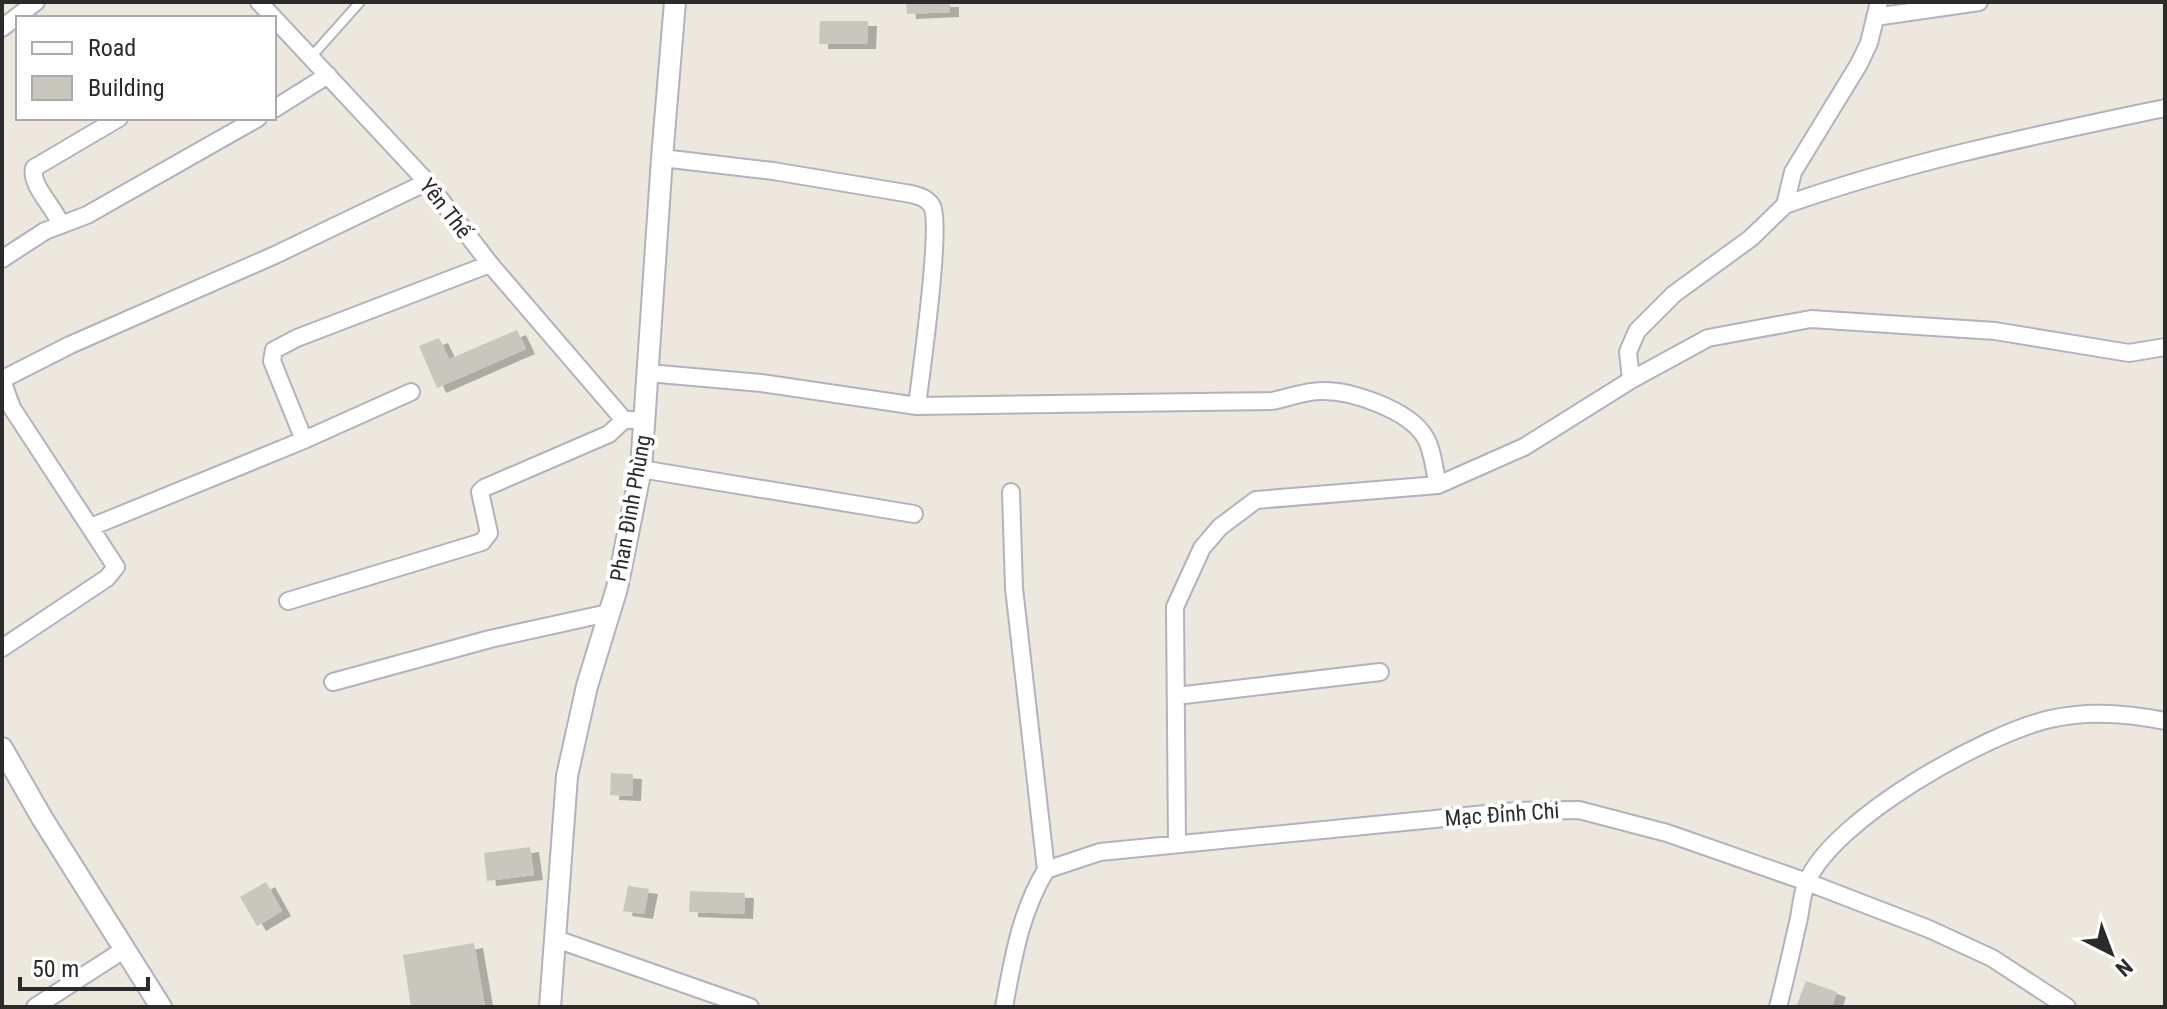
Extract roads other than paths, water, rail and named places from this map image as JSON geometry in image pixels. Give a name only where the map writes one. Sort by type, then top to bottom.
[{"type":"street","points":[[18,16],[36,2]]},
{"type":"street","name":"Phan Đình Phùng","points":[[550,1007],[567,776],[587,686],[617,588],[641,469],[634,420],[648,373],[675,2]]},
{"type":"street","points":[[1785,205],[1793,172],[1849,85],[1869,43],[1877,9],[1979,2]]},
{"type":"street","name":"Yên Thế","points":[[276,25],[311,57],[427,182],[490,264],[634,420]]},
{"type":"street","points":[[276,108],[328,75]]},
{"type":"street","points":[[1631,380],[1628,352],[1637,331],[1674,294],[1751,238],[1785,205],[1837,186],[2036,135],[2165,108]]},
{"type":"street","points":[[61,225],[56,211],[34,181],[34,168],[116,120]]},
{"type":"street","points":[[2,259],[45,231],[87,215],[254,120]]},
{"type":"street","points":[[662,158],[788,174],[911,194],[928,201],[933,207],[934,216],[933,265],[917,406]]},
{"type":"street","points":[[2,648],[114,571],[116,563],[12,408],[3,383],[7,377],[70,345],[289,249],[427,182]]},
{"type":"street","points":[[304,440],[272,361],[274,350],[297,338],[490,264]]},
{"type":"street","points":[[1177,844],[1175,607],[1202,548],[1220,527],[1256,500],[1438,485],[1524,447],[1631,380],[1708,338],[1811,319],[1995,331],[2129,353],[2165,347]]},
{"type":"street","points":[[648,373],[761,383],[917,406],[1272,401],[1318,391],[1341,392],[1396,411],[1419,428],[1427,440],[1438,485]]},
{"type":"street","points":[[91,527],[304,440],[411,392]]},
{"type":"street","points":[[288,601],[482,542],[489,533],[479,499],[484,488],[609,434],[634,420]]},
{"type":"street","points":[[641,469],[914,514]]},
{"type":"street","points":[[1004,1007],[1020,927],[1032,894],[1046,870],[1014,588],[1011,492]]},
{"type":"street","points":[[333,682],[490,639],[608,613]]},
{"type":"street","points":[[1176,696],[1380,672]]},
{"type":"street","points":[[1778,1007],[1807,882],[1830,849],[1883,804],[1956,758],[2022,727],[2084,713],[2136,715],[2165,721]]},
{"type":"street","points":[[2,748],[42,818],[161,1007]]},
{"type":"street","name":"Mạc Đỉnh Chi","points":[[1046,870],[1100,852],[1516,811],[1579,810],[1667,833],[1929,929],[1992,958],[2067,1007]]},
{"type":"street","points":[[556,939],[750,1007]]},
{"type":"street","points":[[35,1007],[125,949]]},
{"type":"lane","points":[[311,57],[360,2]]}]
